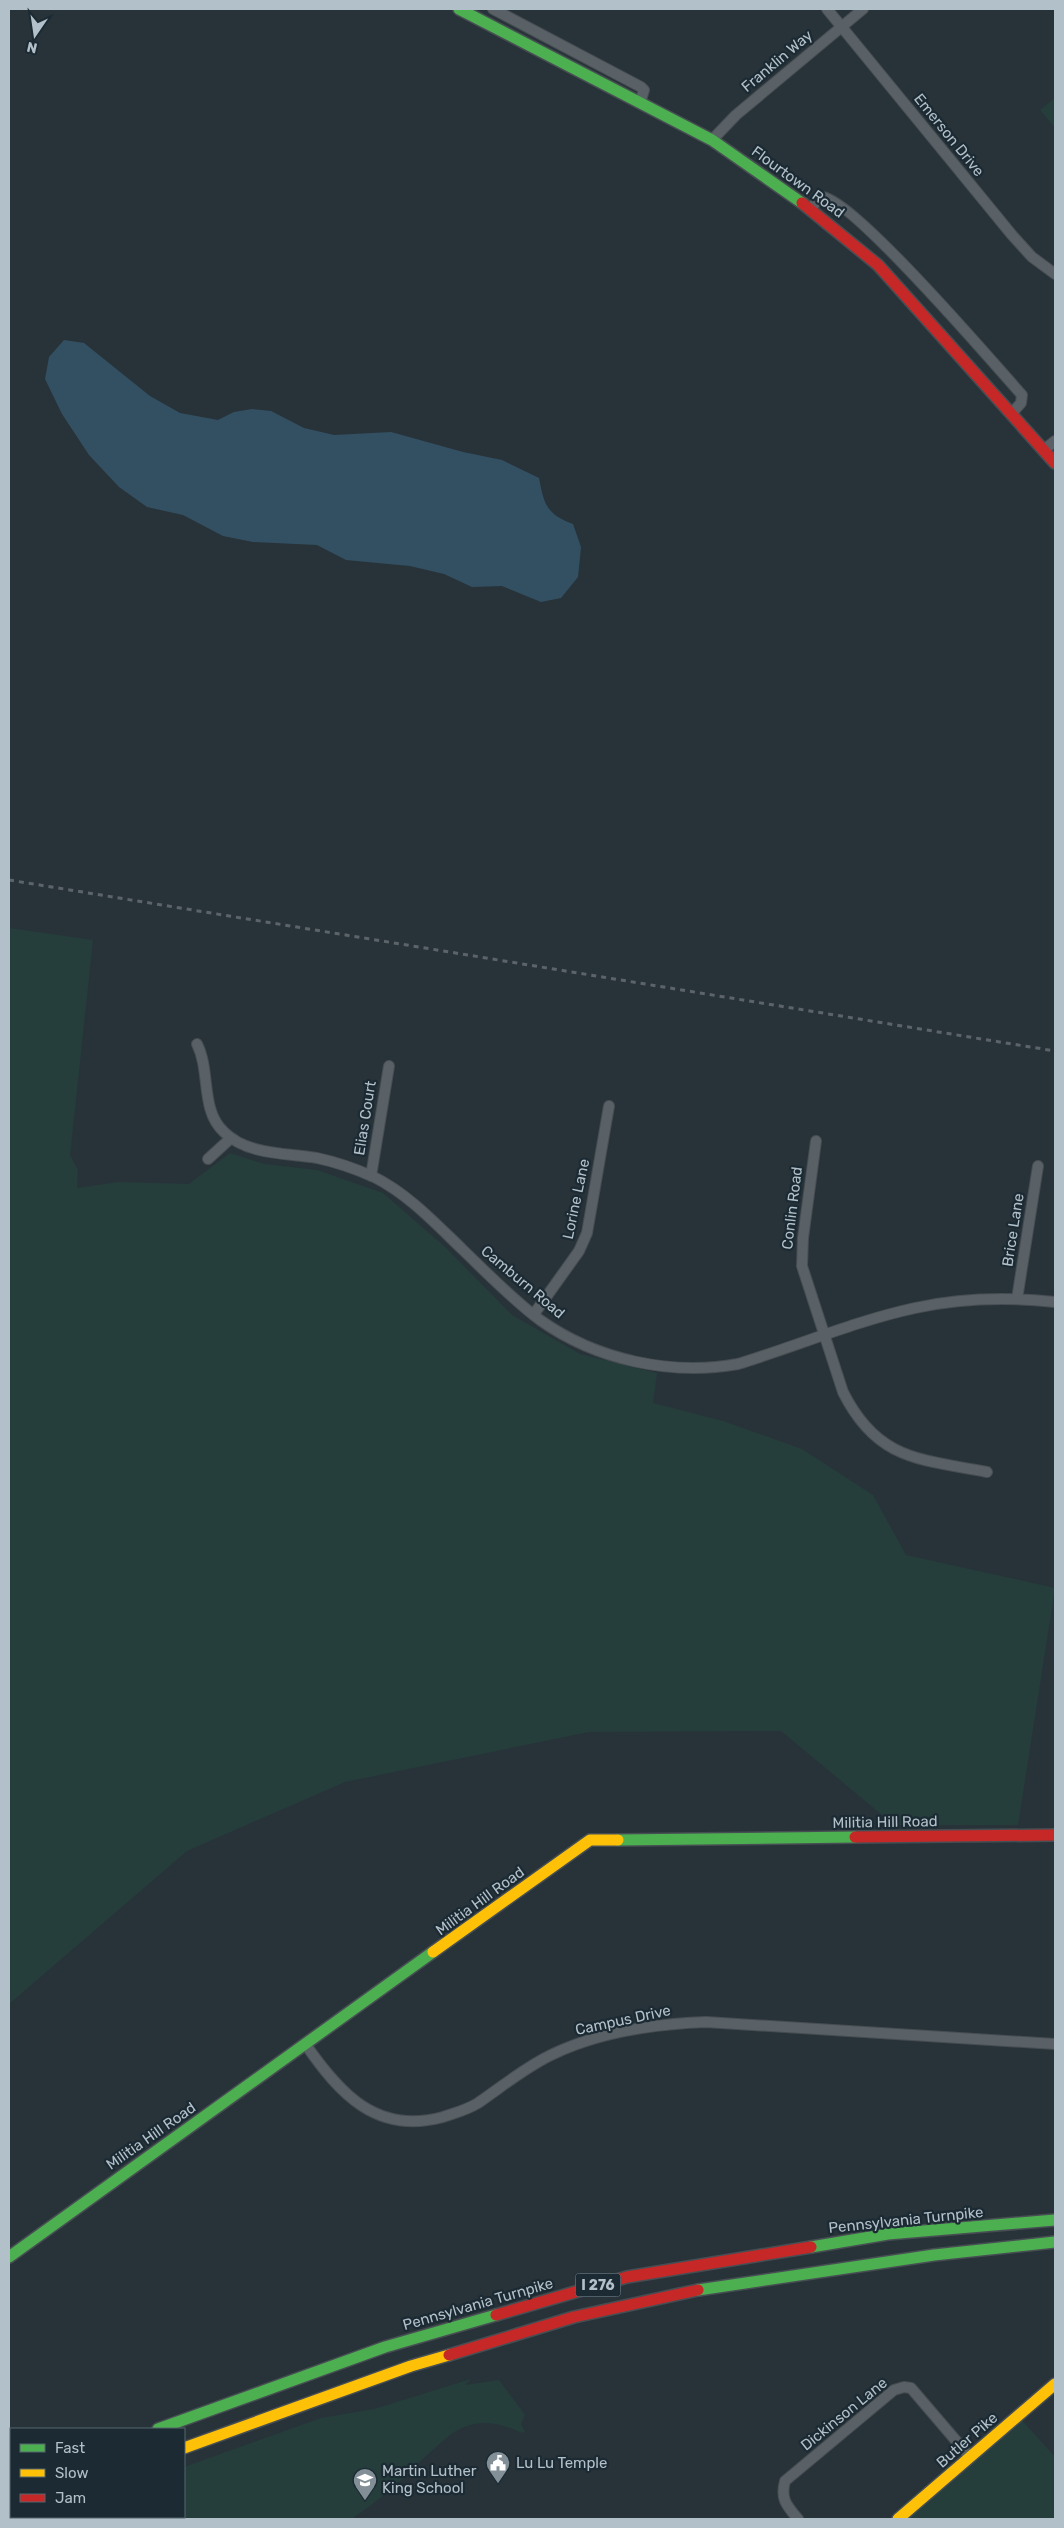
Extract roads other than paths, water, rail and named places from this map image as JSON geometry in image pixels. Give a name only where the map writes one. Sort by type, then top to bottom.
[{"type":"main road","name":"Flourtown Road","points":[[462,9],[712,140],[765,175],[810,209],[878,264],[1055,462]]},
{"type":"main road","name":"Militia Hill Road","points":[[9,2257],[590,1840],[1055,1835]]},
{"type":"main road","name":"Pennsylvania Turnpike","points":[[161,2428],[385,2347],[627,2276],[888,2234],[1055,2220]]},
{"type":"main road","name":"I 276","points":[[185,2448],[411,2366],[574,2318],[714,2286],[934,2255],[1055,2242]]},
{"type":"main road","name":"Butler Pike","points":[[898,2519],[1055,2384]]},
{"type":"street","points":[[493,9],[641,87],[644,90],[640,103]]},
{"type":"street","name":"Emerson Drive","points":[[827,9],[1012,236],[1032,257],[1055,274]]},
{"type":"street","name":"Franklin Way","points":[[712,140],[736,115],[864,9]]},
{"type":"street","points":[[810,209],[821,197],[831,199],[869,229],[894,254],[1022,394],[1021,402],[1012,413]]},
{"type":"street","points":[[1045,449],[1055,441]]},
{"type":"street","name":"Camburn Road","points":[[197,1044],[205,1066],[212,1117],[217,1126],[230,1138],[256,1149],[334,1162],[371,1176],[417,1207],[534,1314],[557,1330],[616,1357],[653,1365],[720,1367],[738,1364],[917,1308],[973,1300],[1017,1299],[1055,1302]]},
{"type":"street","name":"Elias Court","points":[[371,1176],[389,1066]]},
{"type":"street","name":"Lorine Lane","points":[[534,1314],[579,1251],[585,1239],[592,1212],[609,1106]]},
{"type":"street","points":[[208,1159],[230,1138]]},
{"type":"street","name":"Conlin Road","points":[[816,1141],[801,1258],[804,1277],[843,1392],[859,1420],[873,1436],[890,1448],[905,1454],[987,1472]]},
{"type":"street","name":"Brice Lane","points":[[1017,1299],[1038,1166]]},
{"type":"street","name":"Campus Drive","points":[[306,2045],[329,2078],[356,2102],[382,2116],[402,2121],[419,2121],[463,2110],[477,2103],[530,2066],[570,2047],[592,2039],[661,2025],[706,2022],[1055,2044]]},
{"type":"street","name":"Dickinson Lane","points":[[798,2519],[784,2503],[782,2494],[785,2481],[894,2390],[904,2387],[911,2388],[970,2457]]},
{"type":"water","points":[[64,340],[84,343],[150,396],[180,413],[218,420],[234,412],[252,409],[271,411],[304,428],[334,435],[391,432],[463,452],[502,460],[539,478],[548,507],[557,516],[573,524],[581,547],[578,577],[561,598],[541,602],[502,586],[472,587],[444,574],[410,566],[346,560],[317,545],[253,542],[223,536],[183,515],[147,507],[119,487],[89,455],[62,414],[45,379],[49,357]]},
{"type":"railway","points":[[9,880],[1055,1051]]},
{"type":"place","name":"Lu Lu Temple","points":[[498,2484]]},
{"type":"place","name":"Martin Luther King School","points":[[365,2501]]}]
